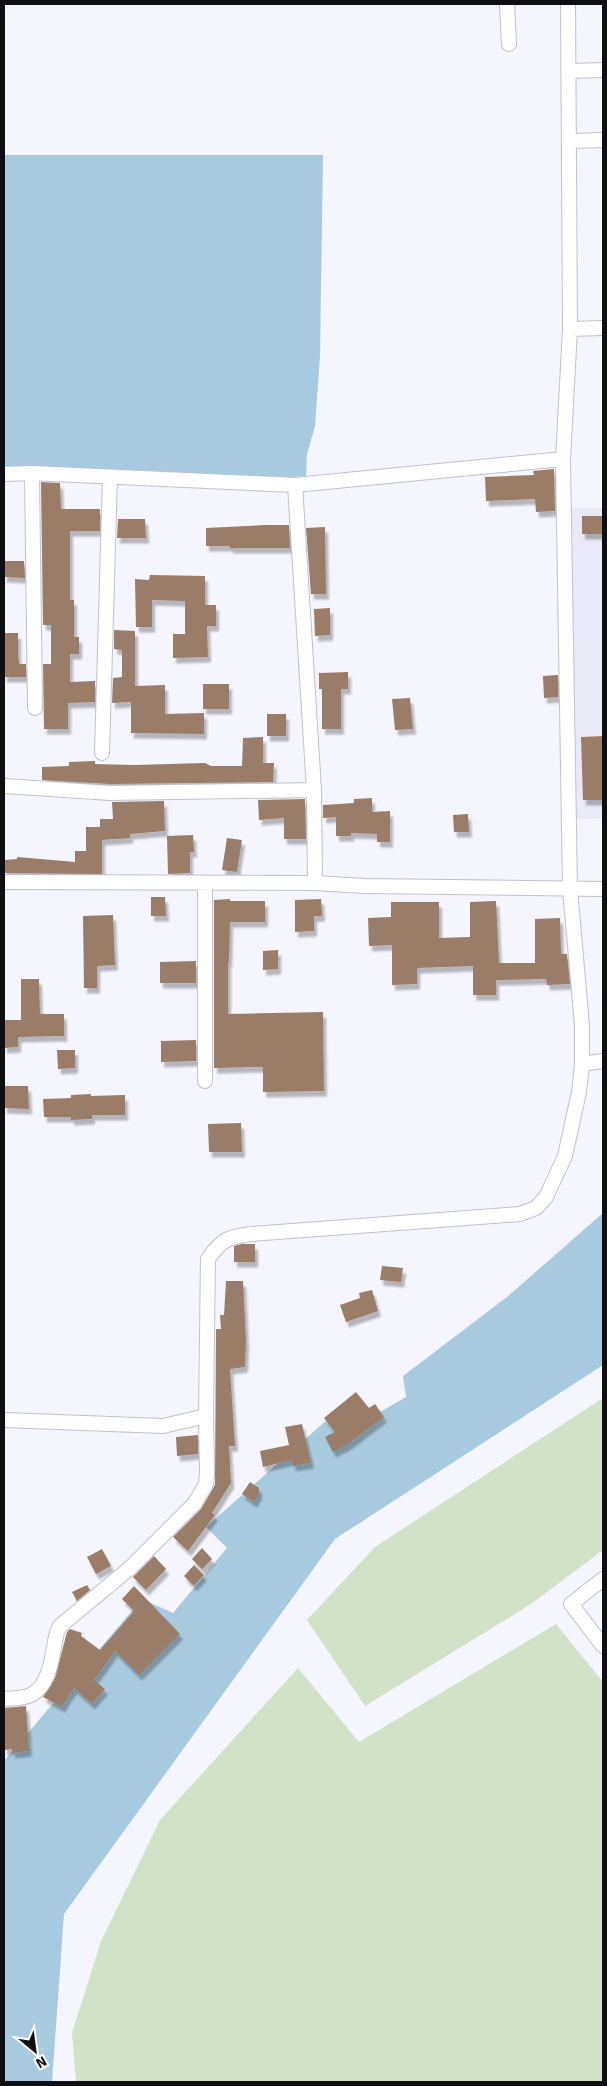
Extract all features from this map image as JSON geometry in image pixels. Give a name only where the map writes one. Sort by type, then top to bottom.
[{"type":"street","points":[[507,4],[509,44]]},
{"type":"street","points":[[4,1699],[30,1696],[37,1691],[47,1676],[60,1626],[130,1568],[195,1503],[206,1484],[208,1259],[218,1245],[230,1237],[251,1234],[520,1214],[536,1208],[546,1197],[565,1156],[579,1092],[582,1064],[582,1025],[570,889],[563,459],[570,329],[570,71],[568,4]]},
{"type":"street","points":[[570,71],[603,70]]},
{"type":"street","points":[[570,141],[603,140]]},
{"type":"street","points":[[570,329],[603,328]]},
{"type":"street","points":[[4,474],[32,473],[295,485],[563,459]]},
{"type":"street","points":[[32,473],[35,708]]},
{"type":"street","points":[[102,753],[110,477]]},
{"type":"street","points":[[295,485],[314,790],[315,883]]},
{"type":"street","points":[[4,786],[110,793],[314,790]]},
{"type":"street","points":[[4,882],[315,883],[366,886],[603,888]]},
{"type":"street","points":[[205,883],[205,1081]]},
{"type":"street","points":[[582,1064],[603,1061]]},
{"type":"street","points":[[4,1420],[163,1426],[206,1416]]},
{"type":"street","points":[[603,1579],[571,1604],[603,1646]]},
{"type":"shaded area","points":[[569,508],[603,508],[603,818],[575,819]]},
{"type":"green space","points":[[603,1398],[603,1550],[531,1604],[365,1706],[307,1620],[375,1547]]},
{"type":"green space","points":[[556,1624],[603,1682],[603,2082],[76,2082],[72,2033],[101,1941],[160,1820],[298,1668],[359,1742]]},
{"type":"water","points":[[4,155],[323,155],[320,356],[315,426],[307,454],[306,476],[248,480],[4,466]]},
{"type":"water","points":[[603,1213],[603,1365],[335,1539],[64,1914],[52,2082],[4,2082],[4,1761],[142,1599],[173,1613],[227,1548],[206,1527],[347,1402],[375,1415],[406,1397],[403,1376],[507,1297]]},
{"type":"building","points":[[554,469],[555,511],[536,512],[535,499],[486,501],[485,477],[534,475],[533,471]]},
{"type":"building","points":[[41,482],[60,483],[61,509],[100,509],[100,531],[70,531],[70,600],[74,600],[74,637],[79,637],[79,654],[70,654],[70,682],[95,681],[95,702],[68,703],[68,729],[44,729],[43,664],[51,664],[51,625],[43,625]]},
{"type":"building","points":[[582,516],[603,516],[603,534],[582,534]]},
{"type":"building","points":[[118,519],[145,519],[146,538],[117,538]]},
{"type":"building","points":[[289,525],[290,548],[206,546],[206,528]]},
{"type":"building","points":[[325,527],[326,594],[311,594],[306,528]]},
{"type":"building","points":[[4,561],[24,561],[25,578],[4,577]]},
{"type":"building","points":[[150,575],[205,576],[205,605],[216,605],[216,626],[207,626],[208,657],[173,658],[173,634],[185,634],[185,601],[152,600],[152,627],[136,627],[135,579],[149,580]]},
{"type":"building","points":[[330,608],[330,635],[315,636],[314,609]]},
{"type":"building","points":[[114,630],[135,631],[135,686],[165,685],[165,714],[204,713],[204,734],[131,733],[131,702],[112,703],[113,678],[122,677],[122,650],[114,649]]},
{"type":"building","points":[[4,633],[18,633],[18,659],[19,664],[26,664],[26,677],[4,677]]},
{"type":"building","points":[[348,672],[348,689],[341,689],[341,729],[322,729],[322,689],[319,689],[319,673]]},
{"type":"building","points":[[558,675],[558,697],[544,698],[543,676]]},
{"type":"building","points":[[203,684],[229,684],[229,709],[203,709]]},
{"type":"building","points":[[410,698],[413,729],[395,730],[392,699]]},
{"type":"building","points":[[267,714],[286,714],[286,736],[267,736]]},
{"type":"building","points":[[603,736],[603,800],[583,800],[581,737]]},
{"type":"building","points":[[263,737],[263,763],[274,763],[273,782],[110,784],[42,780],[42,767],[69,766],[69,762],[95,761],[95,764],[134,765],[205,763],[211,766],[242,766],[243,738]]},
{"type":"building","points":[[372,798],[372,812],[390,811],[390,842],[377,842],[377,834],[351,833],[351,836],[336,836],[336,817],[323,818],[323,805],[354,803],[354,799]]},
{"type":"building","points":[[305,799],[306,839],[284,839],[284,818],[259,820],[258,800]]},
{"type":"building","points":[[164,801],[165,831],[130,834],[130,838],[102,840],[102,874],[4,873],[4,860],[17,859],[17,857],[75,862],[75,851],[86,851],[86,827],[100,827],[100,819],[113,819],[112,802]]},
{"type":"building","points":[[468,814],[469,832],[454,832],[453,815]]},
{"type":"building","points":[[193,835],[194,852],[190,852],[190,873],[168,874],[167,836]]},
{"type":"building","points":[[227,838],[242,840],[237,872],[222,870]]},
{"type":"building","points":[[151,897],[165,897],[166,916],[151,916]]},
{"type":"building","points":[[230,899],[230,901],[265,901],[265,922],[230,922],[228,1014],[323,1012],[324,1091],[263,1092],[263,1067],[214,1068],[214,900]]},
{"type":"building","points":[[321,899],[322,916],[314,916],[314,931],[295,932],[295,900]]},
{"type":"building","points":[[496,901],[499,963],[535,963],[535,919],[560,918],[561,954],[567,954],[570,984],[547,985],[546,979],[496,980],[496,995],[473,995],[473,966],[417,968],[417,984],[392,985],[392,945],[369,946],[368,918],[391,917],[391,902],[439,902],[439,938],[470,937],[470,902]]},
{"type":"building","points":[[113,915],[115,965],[97,966],[97,988],[84,988],[83,916]]},
{"type":"building","points":[[278,950],[278,969],[263,970],[263,951]]},
{"type":"building","points":[[196,961],[196,983],[160,983],[160,962]]},
{"type":"building","points":[[21,979],[39,979],[40,1014],[64,1014],[64,1036],[18,1037],[18,1047],[4,1048],[4,1020],[21,1020]]},
{"type":"building","points":[[196,1040],[196,1061],[161,1062],[161,1041]]},
{"type":"building","points":[[57,1050],[75,1050],[75,1068],[58,1069]]},
{"type":"building","points":[[4,1086],[28,1086],[29,1109],[4,1108]]},
{"type":"building","points":[[91,1094],[91,1096],[125,1095],[125,1115],[92,1115],[92,1119],[71,1120],[71,1117],[44,1117],[43,1099],[71,1098],[71,1095]]},
{"type":"building","points":[[241,1123],[242,1152],[209,1152],[208,1124]]},
{"type":"building","points":[[255,1244],[255,1262],[234,1262],[234,1246]]},
{"type":"building","points":[[382,1266],[403,1268],[401,1282],[380,1280]]},
{"type":"building","points":[[226,1281],[243,1281],[246,1341],[245,1367],[230,1369],[235,1446],[229,1446],[231,1483],[212,1513],[215,1515],[188,1551],[173,1537],[201,1509],[215,1485],[216,1329],[221,1329],[220,1315],[224,1315]]},
{"type":"building","points":[[372,1290],[378,1311],[346,1322],[340,1305],[360,1298],[359,1293]]},
{"type":"building","points":[[356,1392],[369,1408],[375,1404],[384,1417],[347,1445],[333,1452],[325,1437],[335,1432],[324,1418]]},
{"type":"building","points":[[302,1424],[311,1463],[293,1466],[292,1460],[263,1467],[260,1451],[289,1445],[285,1427]]},
{"type":"building","points":[[198,1435],[198,1454],[177,1456],[176,1437]]},
{"type":"building","points":[[250,1482],[259,1488],[259,1494],[254,1502],[242,1494]]},
{"type":"building","points":[[202,1548],[212,1559],[202,1569],[192,1559]]},
{"type":"building","points":[[102,1549],[111,1566],[96,1574],[87,1557]]},
{"type":"building","points":[[154,1556],[166,1569],[146,1590],[133,1577]]},
{"type":"building","points":[[194,1565],[204,1575],[194,1586],[184,1576]]},
{"type":"building","points":[[87,1585],[90,1590],[77,1601],[72,1592]]},
{"type":"building","points":[[134,1586],[180,1634],[139,1675],[115,1651],[94,1680],[105,1689],[92,1704],[74,1688],[62,1707],[43,1697],[55,1678],[67,1632],[70,1629],[82,1633],[81,1636],[100,1650],[134,1611],[122,1599]]},
{"type":"building","points":[[26,1706],[29,1751],[12,1753],[12,1749],[4,1750],[4,1708]]}]
